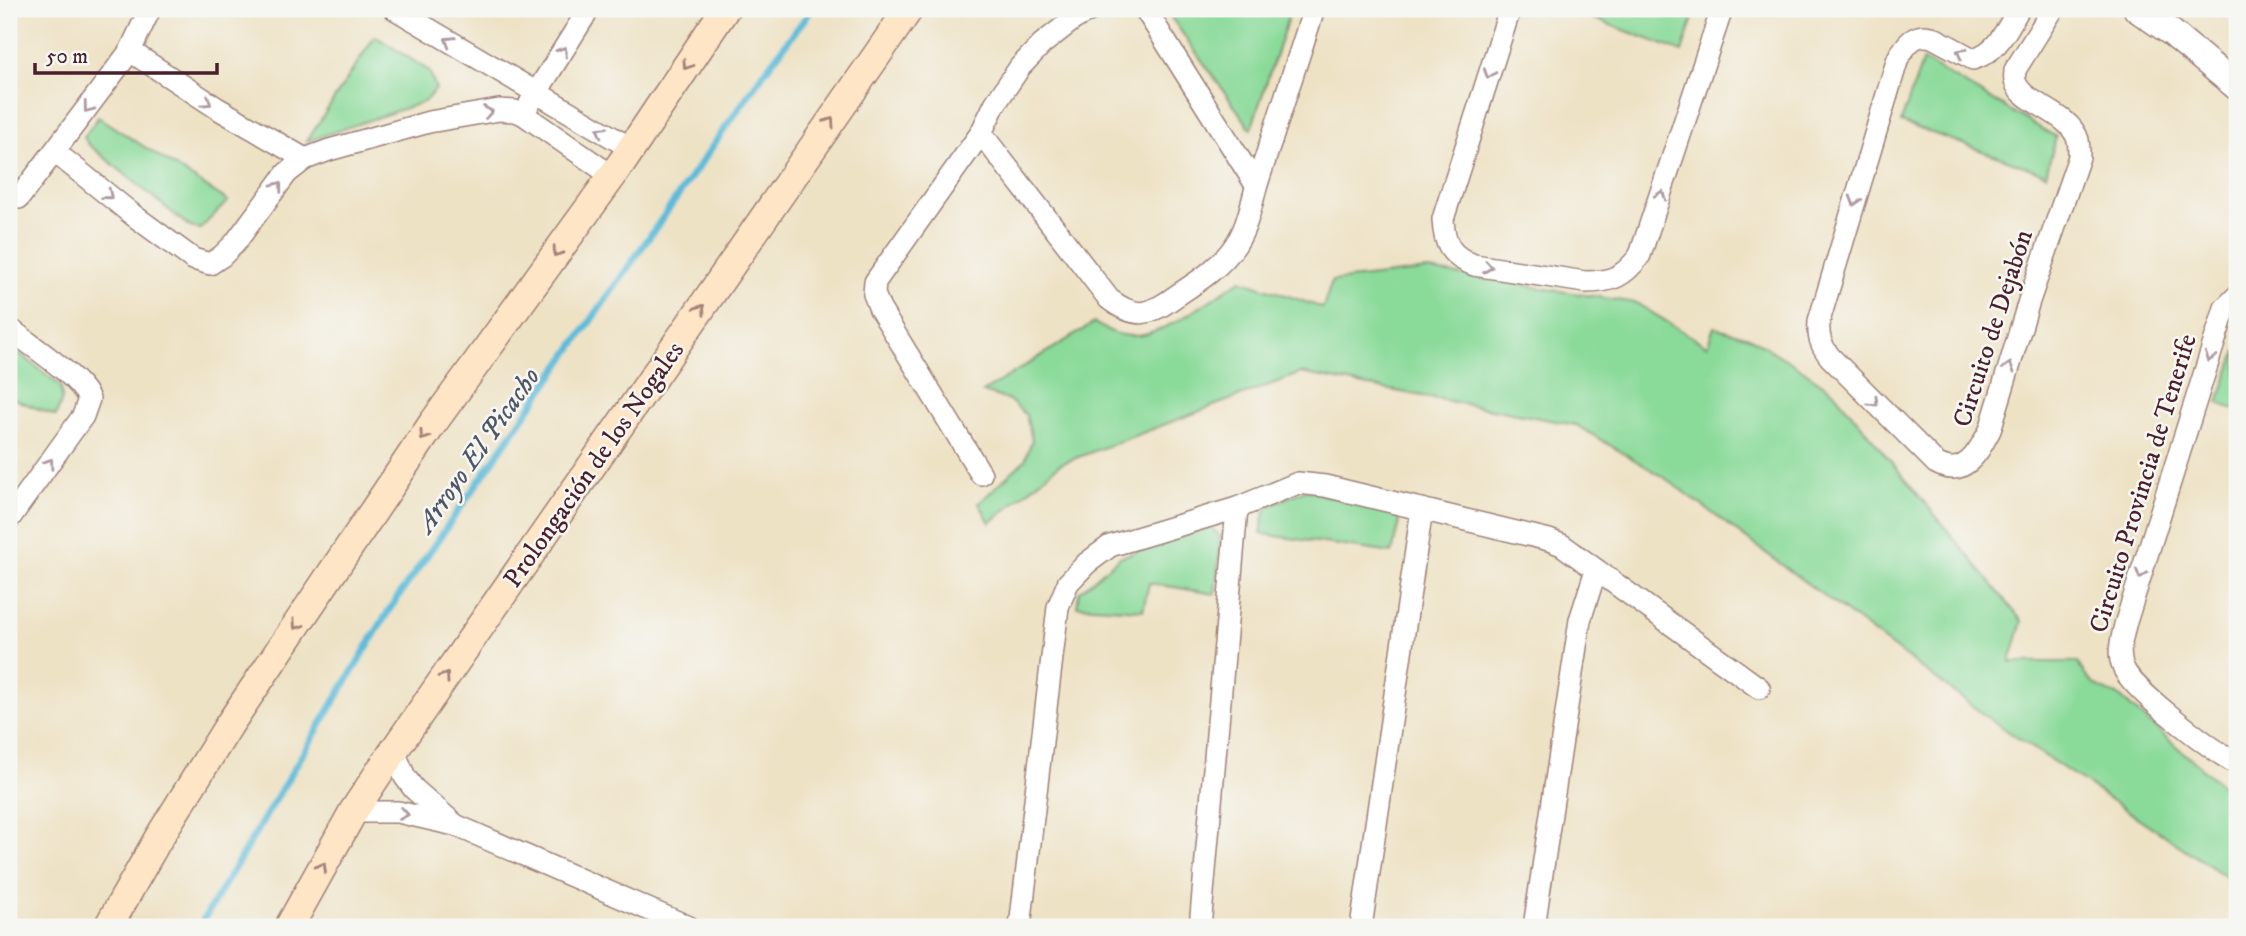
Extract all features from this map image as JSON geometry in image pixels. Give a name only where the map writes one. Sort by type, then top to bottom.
[{"type":"main road","points":[[108,927],[158,839],[229,725],[433,423],[632,149],[725,9]]},
{"type":"main road","name":"Prolongación de los Nogales","points":[[289,927],[353,812],[394,751],[909,9]]},
{"type":"street","points":[[19,198],[130,51],[150,9]]},
{"type":"street","points":[[395,9],[632,149]]},
{"type":"street","points":[[523,114],[589,9]]},
{"type":"street","points":[[981,474],[880,309],[874,287],[877,276],[981,132],[995,104],[1020,67],[1042,44],[1074,19],[1092,9]]},
{"type":"street","points":[[1145,9],[1256,185]]},
{"type":"street","points":[[981,132],[1110,299],[1120,308],[1133,313],[1159,309],[1216,269],[1238,241],[1314,9]]},
{"type":"street","points":[[1510,9],[1443,219],[1444,237],[1450,250],[1463,261],[1474,265],[1585,282],[1615,279],[1630,268],[1640,255],[1722,9]]},
{"type":"street","name":"Circuito de Dejabón","points":[[2019,9],[1993,50],[1984,56],[1973,59],[1924,35],[1916,37],[1906,45],[1898,58],[1819,321],[1818,336],[1821,346],[1830,357],[1944,468],[1960,468],[1980,449],[1990,430],[2029,301],[2079,157],[2078,141],[2072,129],[2065,121],[2020,91],[2015,81],[2015,69],[2053,9]]},
{"type":"street","points":[[2137,9],[2172,33],[2237,86]]},
{"type":"street","points":[[130,51],[217,108],[305,159]]},
{"type":"street","points":[[55,152],[193,259],[210,264],[234,243],[288,173],[305,159],[429,122],[499,110],[523,114],[612,176]]},
{"type":"street","name":"Circuito Provincia de Tenerife","points":[[2237,296],[2225,308],[2125,625],[2120,657],[2123,669],[2136,686],[2237,764]]},
{"type":"street","points":[[9,328],[71,377],[84,389],[89,399],[82,416],[16,497],[9,519]]},
{"type":"street","points":[[1020,927],[1058,607],[1068,583],[1087,563],[1110,546],[1237,508],[1278,490],[1307,483],[1562,545],[1759,688]]},
{"type":"street","points":[[1200,927],[1237,508]]},
{"type":"street","points":[[1361,927],[1422,509]]},
{"type":"street","points":[[1534,927],[1580,620],[1596,570]]},
{"type":"street","points":[[394,751],[405,777],[414,789],[455,825]]},
{"type":"street","points":[[353,812],[398,812],[455,825],[689,927]]},
{"type":"green space","points":[[1165,9],[1291,9],[1251,129]]},
{"type":"green space","points":[[1568,9],[1696,9],[1682,52]]},
{"type":"green space","points":[[375,36],[429,71],[436,89],[424,102],[307,141]]},
{"type":"green space","points":[[1923,60],[2056,137],[2046,174],[1901,122]]},
{"type":"green space","points":[[98,117],[228,201],[200,229],[190,227],[88,144],[84,137]]},
{"type":"green space","points":[[1428,270],[1636,303],[1707,346],[1714,327],[1749,337],[1833,391],[2022,621],[2010,662],[2078,662],[2093,684],[2117,695],[2235,797],[2237,884],[1991,720],[1665,478],[1576,425],[1301,373],[1060,464],[990,523],[979,503],[1025,460],[1032,440],[1026,415],[1009,400],[983,392],[1094,323],[1124,335],[1147,334],[1189,314],[1241,280],[1323,308],[1332,281]]},
{"type":"green space","points":[[9,345],[61,386],[62,399],[56,416],[9,397]]},
{"type":"green space","points":[[2237,349],[2237,410],[2218,403]]},
{"type":"green space","points":[[1305,490],[1396,513],[1399,522],[1392,553],[1261,534],[1265,512],[1269,506]]},
{"type":"green space","points":[[1210,527],[1221,537],[1215,594],[1149,583],[1143,610],[1077,606],[1079,592],[1120,557]]},
{"type":"waterway","name":"Arroyo El Picacho","points":[[199,927],[391,607],[763,74],[812,9]]}]
